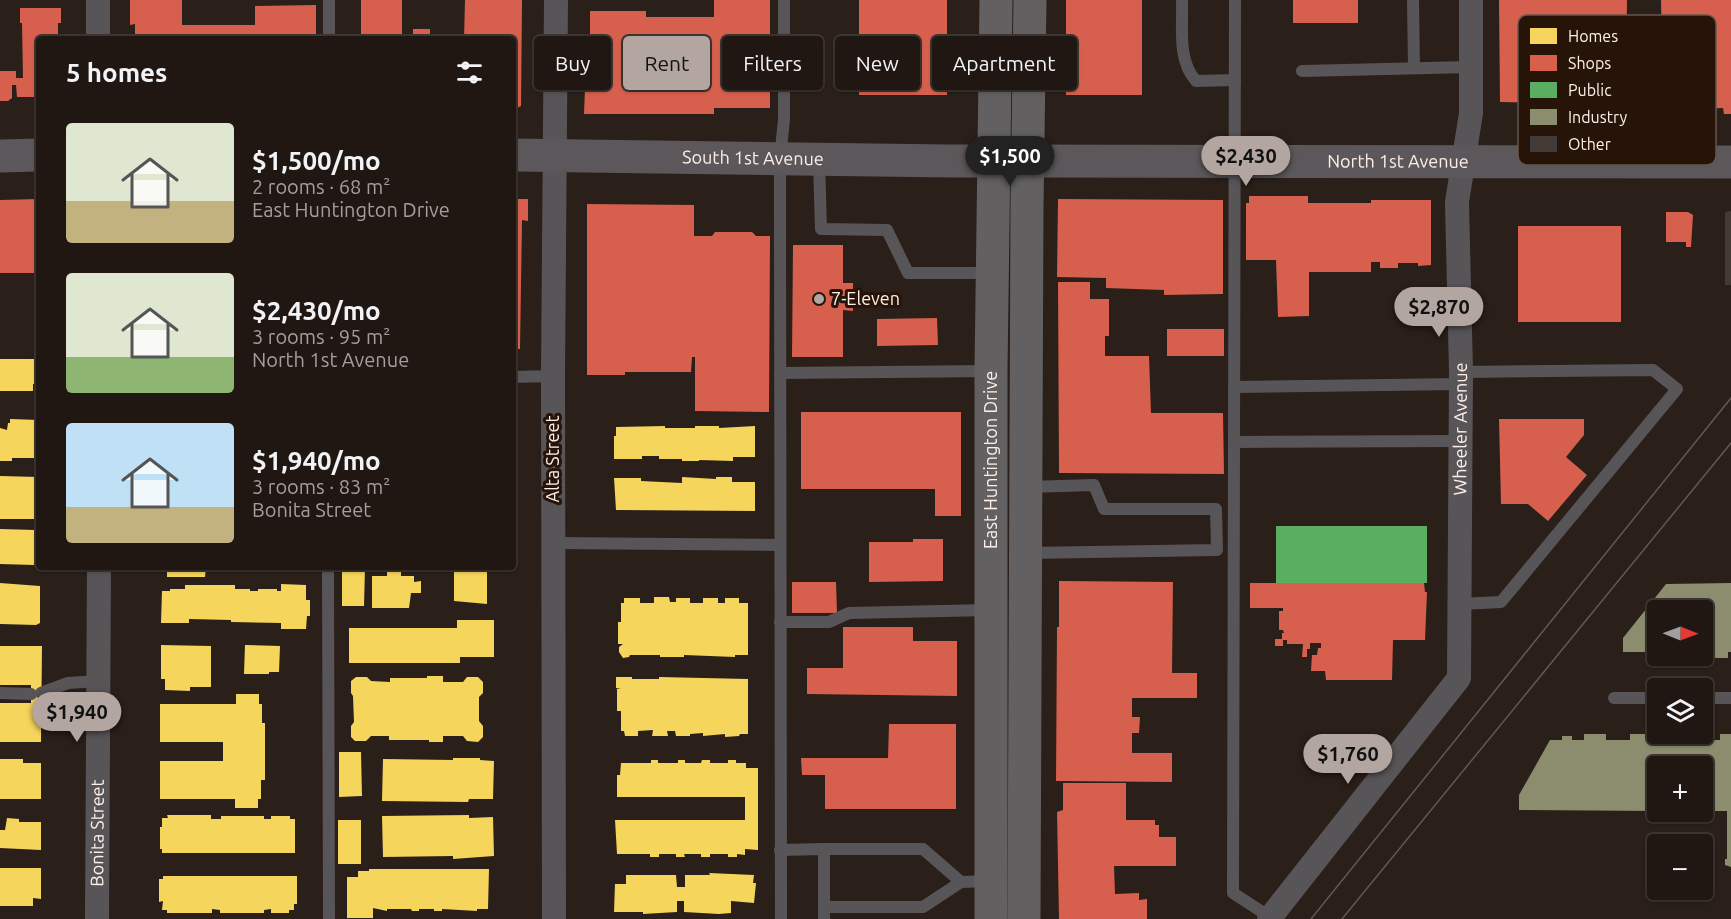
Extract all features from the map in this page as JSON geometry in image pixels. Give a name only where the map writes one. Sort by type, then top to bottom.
[{"type":"main road","name":"East Huntington Drive","points":[[990,919],[976,882],[991,610],[991,371],[996,0]]},
{"type":"main road","name":"East Huntington Drive","points":[[1024,919],[1040,487],[1027,161],[1030,0]]},
{"type":"street","points":[[98,0],[98,36]]},
{"type":"street","name":"Alta Street","points":[[554,919],[553,376],[556,0]]},
{"type":"street","name":"Wheeler Avenue","points":[[1270,918],[1459,678],[1461,378],[1457,202],[1471,113],[1471,0]]},
{"type":"street","points":[[0,156],[36,155]]},
{"type":"street","name":"South 1st Avenue","points":[[516,155],[994,161]]},
{"type":"street","name":"North 1st Avenue","points":[[994,161],[1518,160]]},
{"type":"street","name":"North 1st Avenue","points":[[1716,162],[1731,162]]},
{"type":"street","name":"Bonita Street","points":[[98,919],[99,570]]},
{"type":"lane","points":[[329,0],[329,36]]},
{"type":"lane","points":[[781,919],[780,159],[784,119],[784,0]]},
{"type":"lane","points":[[1182,0],[1183,50],[1188,72],[1196,81],[1235,80]]},
{"type":"lane","points":[[1235,0],[1233,893],[1270,918]]},
{"type":"lane","points":[[1413,0],[1414,68]]},
{"type":"lane","points":[[1302,71],[1470,68]]},
{"type":"lane","points":[[819,160],[821,229],[887,230],[908,273],[992,273]]},
{"type":"lane","points":[[1234,387],[1653,370],[1677,389],[1501,602],[1460,604]]},
{"type":"lane","points":[[780,373],[991,371]]},
{"type":"lane","points":[[516,377],[553,376]]},
{"type":"lane","points":[[1234,442],[1461,441]]},
{"type":"lane","points":[[1039,553],[1217,550],[1216,509],[1104,509],[1094,485],[1040,487]]},
{"type":"lane","points":[[554,543],[780,545]]},
{"type":"lane","points":[[328,570],[329,919]]},
{"type":"lane","points":[[780,622],[829,622],[849,613],[991,610]]},
{"type":"lane","points":[[0,693],[36,693],[68,683],[98,681]]},
{"type":"lane","points":[[1614,698],[1647,698]]},
{"type":"lane","points":[[1713,698],[1731,698]]},
{"type":"lane","points":[[824,849],[824,913],[923,907],[976,882]]},
{"type":"lane","points":[[780,850],[923,849],[976,882]]},
{"type":"building: Homes","points":[[0,359],[35,359],[36,384],[33,384],[33,391],[0,391]]},
{"type":"building: Homes","points":[[10,419],[36,420],[36,458],[12,458],[12,461],[0,461],[0,428],[7,430],[8,423]]},
{"type":"building: Homes","points":[[665,426],[665,428],[695,428],[695,426],[719,426],[719,428],[755,426],[755,457],[733,457],[733,461],[682,461],[682,459],[659,459],[659,456],[642,456],[642,459],[614,459],[616,427]]},
{"type":"building: Homes","points":[[0,476],[36,477],[36,519],[0,519]]},
{"type":"building: Homes","points":[[682,477],[716,479],[716,477],[732,477],[732,482],[755,482],[755,511],[616,510],[614,478],[641,478],[641,481],[682,483]]},
{"type":"building: Homes","points":[[0,529],[35,530],[34,565],[0,564]]},
{"type":"building: Homes","points":[[167,570],[206,570],[205,577],[167,577]]},
{"type":"building: Homes","points":[[342,570],[365,570],[364,606],[342,606]]},
{"type":"building: Homes","points":[[387,570],[401,570],[401,576],[414,576],[414,582],[421,581],[421,593],[411,593],[409,608],[372,608],[372,576],[387,576]]},
{"type":"building: Homes","points":[[454,570],[487,570],[487,604],[454,601]]},
{"type":"building: Homes","points":[[0,583],[40,586],[40,623],[36,625],[0,624]]},
{"type":"building: Homes","points":[[281,584],[306,585],[306,600],[310,600],[310,616],[307,616],[306,629],[281,629],[281,623],[231,622],[231,620],[189,619],[189,623],[161,623],[162,591],[185,589],[185,585],[235,585],[235,589],[250,589],[250,591],[277,589],[281,591]]},
{"type":"building: Homes","points":[[654,597],[669,597],[670,602],[676,602],[676,598],[690,598],[690,603],[703,603],[703,598],[718,598],[718,603],[725,603],[725,598],[739,598],[739,603],[748,603],[748,655],[660,657],[660,655],[630,655],[623,658],[619,647],[623,644],[618,644],[621,603],[624,603],[624,598],[640,598],[640,603],[654,603]]},
{"type":"building: Homes","points":[[457,620],[494,620],[494,657],[460,657],[460,663],[349,663],[349,628],[457,628]]},
{"type":"building: Homes","points":[[161,645],[211,646],[211,687],[190,687],[190,691],[165,690],[165,679],[161,679]]},
{"type":"building: Homes","points":[[245,645],[280,646],[279,672],[244,674]]},
{"type":"building: Homes","points":[[0,646],[42,646],[41,742],[0,742],[0,703],[31,703],[31,685],[0,685]]},
{"type":"building: Homes","points":[[427,676],[443,676],[443,682],[463,682],[467,677],[478,677],[483,682],[483,693],[479,697],[479,721],[483,726],[483,737],[478,742],[467,741],[463,736],[443,736],[443,742],[389,740],[389,736],[371,736],[366,741],[355,741],[351,737],[351,726],[354,722],[351,681],[356,677],[390,682],[390,678],[427,678]]},
{"type":"building: Homes","points":[[616,677],[748,679],[748,734],[725,737],[725,734],[703,736],[703,733],[676,736],[675,731],[667,731],[668,736],[652,736],[653,730],[638,731],[638,736],[625,736],[624,731],[621,731],[621,711],[617,711],[617,689],[621,689],[616,688]]},
{"type":"building: Homes","points":[[236,694],[259,694],[259,704],[262,704],[262,723],[265,723],[265,780],[261,780],[261,799],[258,799],[258,808],[235,808],[235,799],[160,799],[160,761],[223,761],[223,742],[160,742],[160,704],[236,704]]},
{"type":"building: Homes","points":[[339,752],[361,752],[362,796],[339,797]]},
{"type":"building: Homes","points":[[453,758],[480,758],[480,760],[494,761],[493,799],[469,799],[468,802],[382,801],[383,759],[453,760]]},
{"type":"building: Homes","points":[[0,759],[23,759],[23,763],[41,763],[41,799],[0,799]]},
{"type":"building: Homes","points":[[651,760],[658,760],[658,763],[678,763],[678,760],[685,760],[685,763],[701,763],[702,760],[710,760],[710,763],[728,763],[728,760],[736,760],[736,763],[746,763],[746,768],[758,768],[758,850],[745,849],[745,855],[737,854],[737,857],[728,857],[728,854],[710,854],[710,857],[701,857],[701,854],[684,854],[685,857],[676,857],[676,854],[659,854],[659,857],[650,857],[650,854],[617,854],[615,820],[745,820],[745,797],[617,797],[617,775],[620,775],[621,763],[651,763]]},
{"type":"building: Homes","points":[[167,815],[211,815],[211,819],[221,819],[221,816],[264,816],[264,819],[271,819],[271,816],[290,816],[290,819],[295,819],[295,853],[162,853],[160,827],[162,827],[162,818],[168,818]]},
{"type":"building: Homes","points":[[469,815],[469,818],[493,817],[494,856],[453,859],[453,856],[383,857],[382,816]]},
{"type":"building: Homes","points":[[7,818],[19,819],[19,822],[41,822],[41,850],[0,848],[0,830],[5,830]]},
{"type":"building: Homes","points":[[338,820],[361,820],[361,864],[338,864]]},
{"type":"building: Homes","points":[[0,868],[41,868],[41,899],[33,898],[33,906],[0,906]]},
{"type":"building: Homes","points":[[369,869],[489,869],[488,909],[434,911],[434,909],[419,909],[419,911],[412,911],[411,909],[387,909],[387,911],[373,908],[373,918],[347,918],[347,877],[358,877],[358,871],[369,871]]},
{"type":"building: Homes","points":[[709,873],[754,875],[753,883],[756,883],[754,903],[731,901],[731,913],[719,914],[684,912],[684,901],[677,901],[677,912],[643,914],[643,912],[614,912],[615,884],[626,884],[626,875],[676,875],[677,887],[685,887],[685,875],[710,875]]},
{"type":"building: Homes","points":[[163,876],[297,876],[297,904],[294,904],[294,910],[289,910],[289,913],[271,913],[271,909],[264,910],[264,913],[220,913],[220,910],[212,909],[212,913],[167,913],[167,910],[162,910],[163,901],[159,902],[159,879],[163,879]]},
{"type":"building: Shops","points":[[130,0],[182,0],[182,25],[255,25],[255,6],[316,5],[316,36],[135,36],[135,24],[130,25]]},
{"type":"building: Shops","points":[[361,0],[402,0],[402,36],[361,36]]},
{"type":"building: Shops","points":[[465,0],[522,0],[521,106],[516,108],[516,36],[464,36]]},
{"type":"building: Shops","points":[[714,0],[770,0],[770,36],[722,36],[722,90],[770,90],[770,108],[714,108],[714,114],[584,114],[585,90],[611,90],[611,36],[590,36],[590,11],[646,11],[646,17],[714,17]]},
{"type":"building: Shops","points":[[859,0],[947,0],[947,36],[932,36],[932,90],[947,90],[947,95],[859,95],[859,90],[920,90],[920,36],[859,36]]},
{"type":"building: Shops","points":[[1066,0],[1142,0],[1142,95],[1066,95],[1066,90],[1077,90],[1077,36],[1066,36]]},
{"type":"building: Shops","points":[[1293,0],[1358,0],[1358,23],[1293,23]]},
{"type":"building: Shops","points":[[1499,0],[1627,0],[1627,15],[1518,15],[1518,102],[1500,102]]},
{"type":"building: Shops","points":[[1661,0],[1731,0],[1731,114],[1724,114],[1723,108],[1716,108],[1716,15],[1661,15]]},
{"type":"building: Shops","points":[[20,8],[61,8],[58,36],[36,36],[36,97],[17,97],[16,85],[12,85],[12,98],[8,101],[0,101],[0,71],[16,71],[16,78],[23,78],[22,23],[20,23]]},
{"type":"building: Shops","points":[[413,29],[430,29],[430,36],[413,36]]},
{"type":"building: Shops","points":[[1249,196],[1308,196],[1308,203],[1431,200],[1431,265],[1398,263],[1398,268],[1380,268],[1380,262],[1371,262],[1371,272],[1309,272],[1309,316],[1278,317],[1276,260],[1246,260],[1246,203],[1249,203]]},
{"type":"building: Shops","points":[[36,199],[36,273],[0,273],[0,200]]},
{"type":"building: Shops","points":[[516,199],[528,199],[528,221],[522,220],[520,349],[516,349]]},
{"type":"building: Shops","points":[[1058,199],[1223,200],[1223,294],[1164,295],[1164,290],[1106,288],[1106,278],[1057,277]]},
{"type":"building: Shops","points":[[587,204],[694,205],[694,236],[712,236],[715,232],[752,232],[756,236],[770,236],[769,412],[695,411],[695,357],[692,357],[691,372],[625,372],[625,375],[587,375]]},
{"type":"building: Shops","points":[[1666,212],[1688,212],[1693,215],[1691,247],[1686,247],[1686,242],[1666,242]]},
{"type":"building: Shops","points":[[1518,226],[1621,226],[1621,322],[1518,322]]},
{"type":"building: Shops","points":[[793,245],[843,245],[843,283],[853,283],[853,311],[843,310],[843,357],[792,357]]},
{"type":"building: Shops","points":[[1058,282],[1090,282],[1090,299],[1109,299],[1109,336],[1105,336],[1105,356],[1149,356],[1151,413],[1223,413],[1224,474],[1059,473]]},
{"type":"building: Shops","points":[[937,318],[938,345],[877,346],[877,319]]},
{"type":"building: Shops","points":[[1167,329],[1224,329],[1224,356],[1167,356]]},
{"type":"building: Shops","points":[[801,412],[961,412],[961,516],[935,516],[935,489],[801,489]]},
{"type":"building: Shops","points":[[1499,419],[1584,419],[1584,435],[1566,457],[1587,475],[1548,521],[1528,504],[1501,504]]},
{"type":"building: Shops","points":[[913,539],[943,539],[943,581],[869,582],[869,542],[913,542]]},
{"type":"building: Shops","points":[[1059,581],[1173,582],[1172,673],[1197,673],[1197,698],[1132,698],[1132,717],[1140,717],[1139,733],[1132,733],[1132,753],[1172,753],[1172,782],[1056,781]]},
{"type":"building: Shops","points":[[792,582],[836,582],[837,613],[792,613]]},
{"type":"building: Shops","points":[[1250,583],[1424,583],[1425,592],[1427,592],[1425,640],[1393,640],[1392,680],[1326,680],[1325,671],[1311,671],[1312,655],[1317,655],[1321,643],[1310,643],[1307,657],[1302,657],[1303,644],[1287,644],[1287,640],[1283,640],[1283,646],[1275,646],[1275,639],[1282,639],[1282,633],[1284,633],[1283,630],[1279,630],[1279,611],[1283,611],[1283,608],[1250,608]]},
{"type":"building: Shops","points":[[843,627],[913,627],[913,641],[957,641],[957,696],[807,694],[807,668],[843,668]]},
{"type":"building: Shops","points":[[889,724],[956,724],[956,809],[825,809],[825,775],[802,775],[801,758],[888,758]]},
{"type":"building: Shops","points":[[1063,783],[1126,783],[1126,820],[1155,820],[1155,825],[1159,825],[1159,837],[1176,837],[1176,866],[1114,866],[1115,894],[1139,893],[1139,900],[1147,899],[1147,919],[1059,919],[1057,812],[1063,810]]},
{"type":"building: Public","points":[[1276,526],[1427,526],[1427,583],[1276,583]]},
{"type":"building: Industry","points":[[1731,583],[1731,652],[1728,652],[1728,658],[1713,658],[1713,600],[1653,600],[1666,584]]},
{"type":"building: Industry","points":[[1647,608],[1647,652],[1623,652],[1623,638]]},
{"type":"building: Industry","points":[[1584,734],[1606,734],[1606,740],[1630,740],[1630,734],[1647,734],[1647,744],[1713,744],[1713,740],[1720,740],[1720,734],[1731,734],[1731,867],[1725,865],[1727,811],[1713,811],[1713,756],[1647,756],[1647,811],[1519,810],[1519,795],[1550,740],[1562,740],[1562,736],[1572,736],[1572,740],[1584,740]]},
{"type":"building: Other","points":[[1731,211],[1731,285],[1725,285],[1725,212]]},
{"type":"tram line","points":[[1311,919],[1731,398]]},
{"type":"tram line","points":[[1342,919],[1731,443]]},
{"type":"place","name":"7-Eleven","points":[[819,299]]}]
